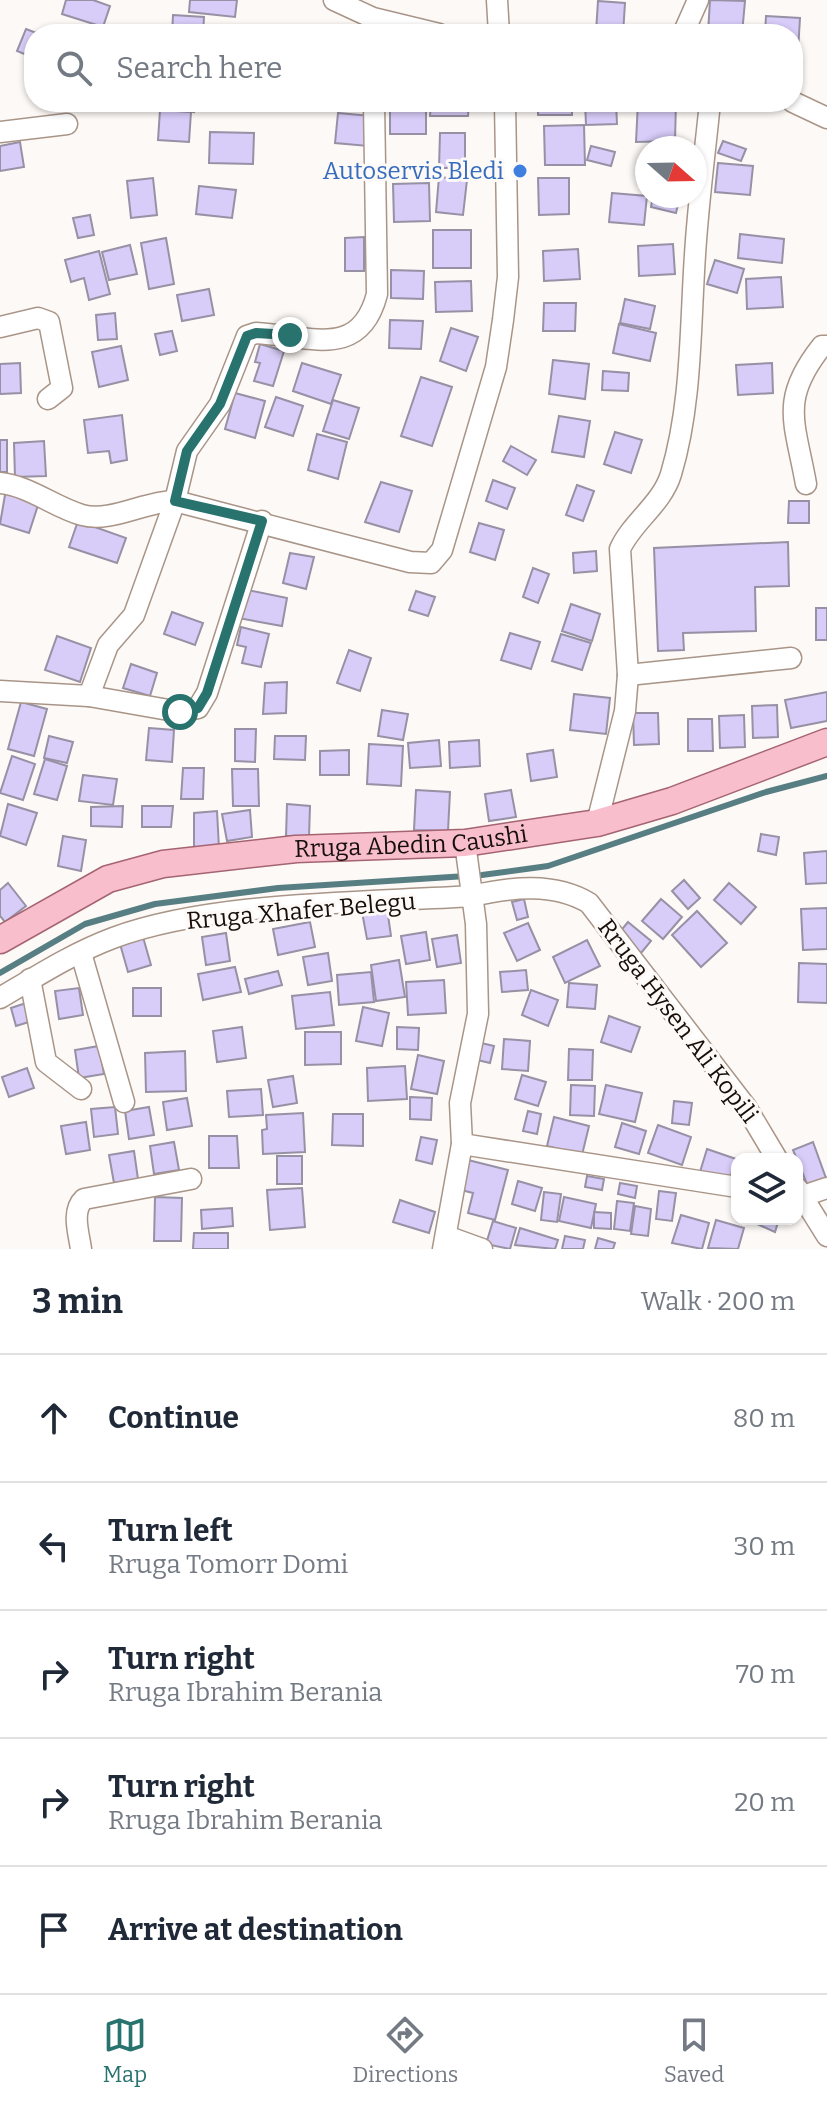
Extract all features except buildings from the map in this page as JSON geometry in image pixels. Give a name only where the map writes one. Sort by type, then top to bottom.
[{"type":"main road","name":"Rruga Abedin Caushi","points":[[0,940],[108,879],[163,864],[296,849],[466,852],[597,823],[672,801],[827,742]]},
{"type":"street","points":[[334,0],[370,24]]},
{"type":"street","points":[[497,0],[498,24]]},
{"type":"street","points":[[687,24],[698,0]]},
{"type":"street","points":[[803,107],[827,118]]},
{"type":"street","points":[[89,696],[108,645],[134,615],[175,501],[187,451],[220,404],[247,336],[256,333],[338,339],[352,337],[372,313],[377,294],[374,112]]},
{"type":"street","points":[[0,483],[21,488],[83,515],[98,516],[161,501],[175,501],[424,564],[431,563],[442,550],[496,367],[508,277],[505,112]]},
{"type":"street","points":[[597,823],[625,711],[628,675],[620,549],[626,535],[646,516],[671,477],[687,396],[695,250],[709,112]]},
{"type":"street","points":[[0,132],[67,124]]},
{"type":"street","points":[[0,327],[38,318],[49,322],[63,377],[62,388],[48,399]]},
{"type":"street","points":[[806,484],[793,394],[812,358],[822,346],[827,346]]},
{"type":"street","points":[[0,691],[89,696],[180,712],[198,708],[207,693],[262,521]]},
{"type":"street","points":[[628,675],[791,658]]},
{"type":"street","points":[[466,852],[478,953],[478,1014],[460,1103],[462,1144],[445,1243],[482,1249]]},
{"type":"street","name":"Rruga Xhafer Belegu","points":[[0,998],[81,953],[114,938],[157,926],[233,913],[471,892],[511,889],[570,891]]},
{"type":"street","name":"Rruga Hysen Ali Kopili","points":[[570,891],[589,903],[746,1107],[773,1153]]},
{"type":"street","points":[[81,953],[124,1102]]},
{"type":"street","points":[[30,979],[46,1062],[81,1089]]},
{"type":"street","points":[[462,1144],[731,1186]]},
{"type":"street","points":[[81,1249],[76,1214],[78,1204],[84,1199],[191,1179]]},
{"type":"street","points":[[803,1192],[827,1188]]},
{"type":"street","points":[[803,1197],[827,1236]]},
{"type":"waterway","points":[[0,973],[85,924],[155,904],[278,888],[482,875],[548,866],[766,792],[827,776]]},
{"type":"place","name":"Autoservis Bledi","points":[[520,171]]},
{"type":"route","points":[[180,712],[198,708],[207,693],[262,521],[175,501],[187,451],[220,404],[247,336],[256,333],[290,335]]}]
